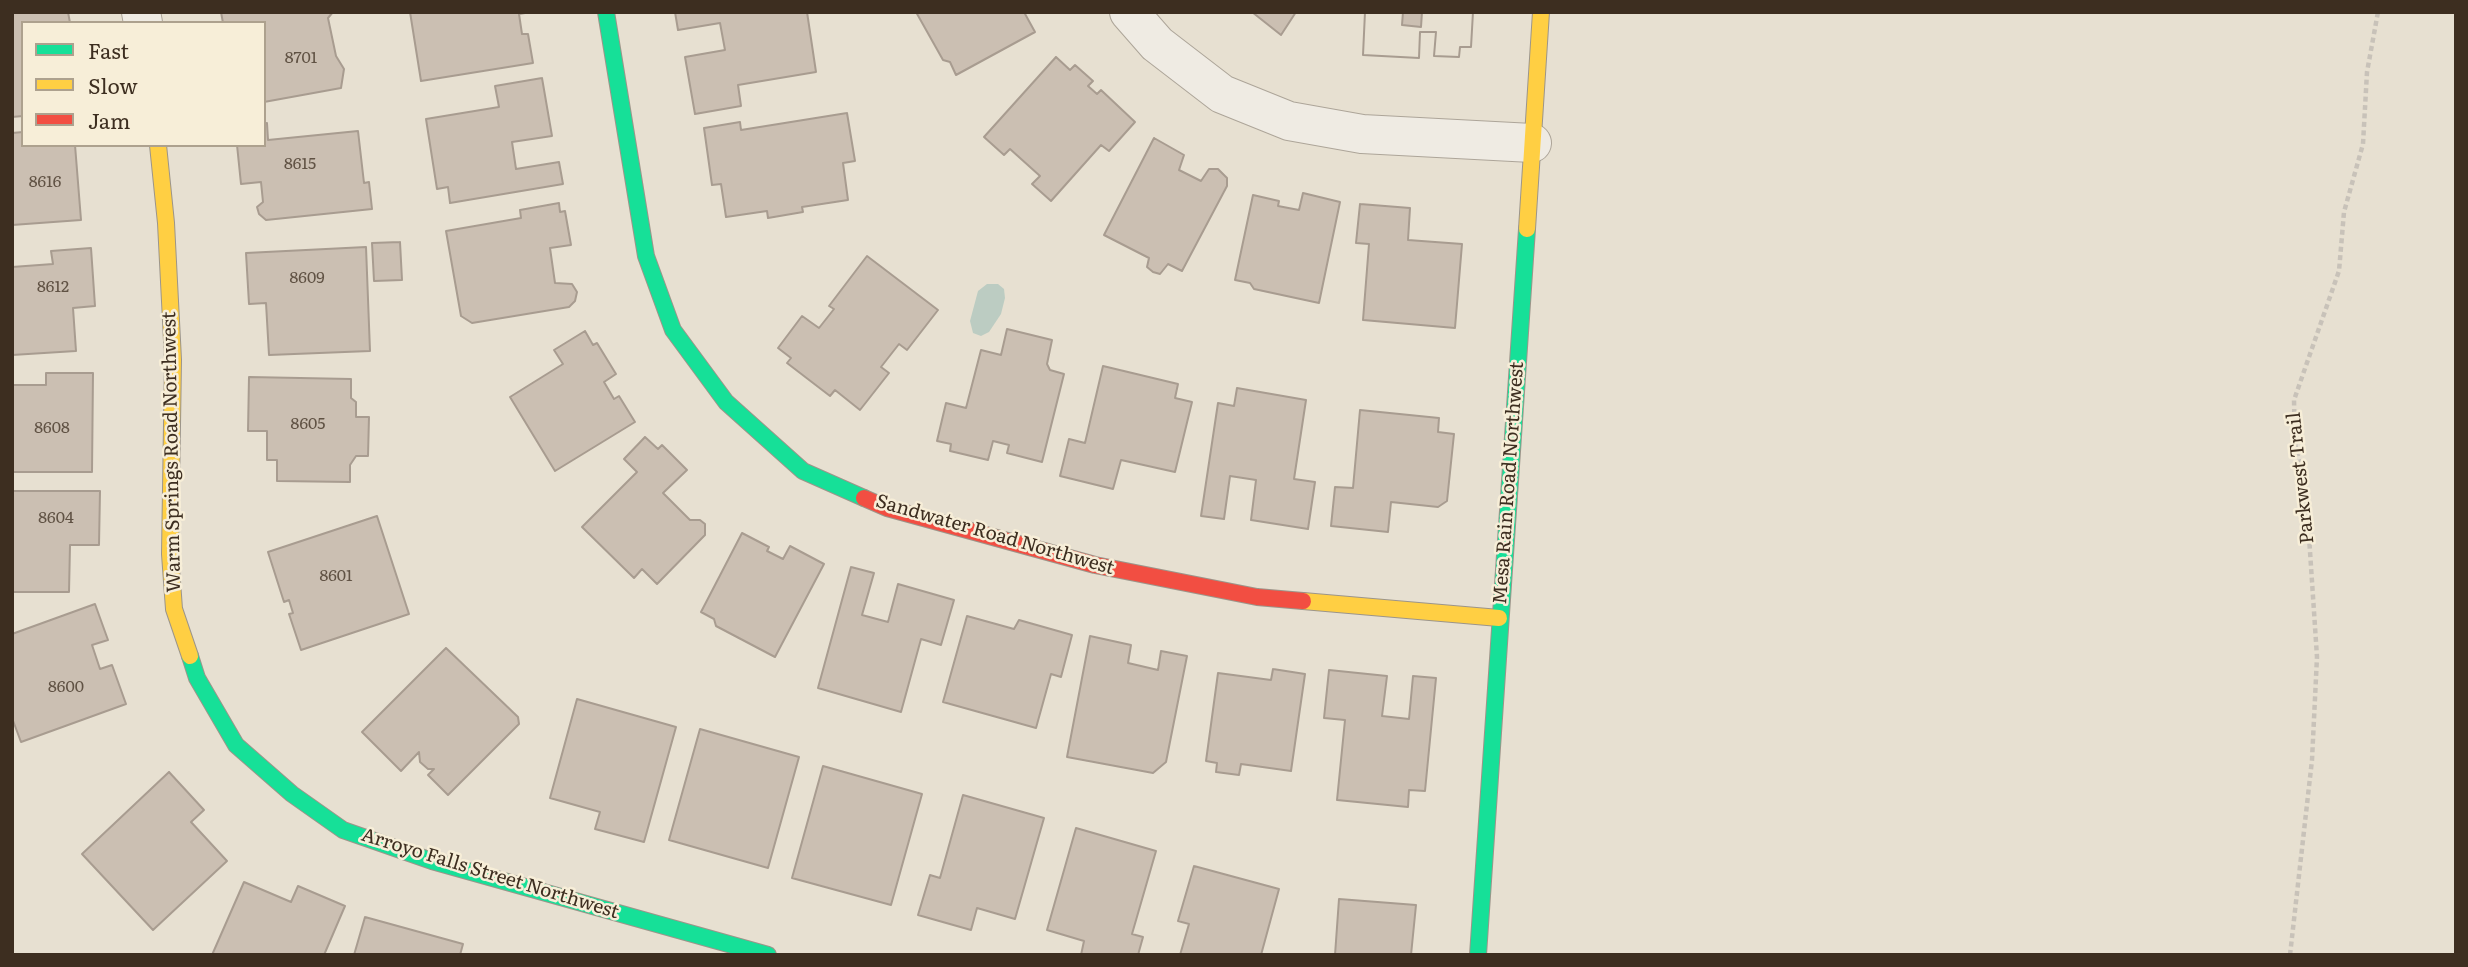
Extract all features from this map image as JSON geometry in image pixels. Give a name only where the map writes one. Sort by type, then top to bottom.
[{"type":"street","name":"Sandwater Road Northwest","points":[[606,12],[646,256],[673,330],[726,402],[803,471],[887,508],[1095,565],[1257,597],[1499,618]]},
{"type":"street","points":[[1129,12],[1157,44],[1222,94],[1289,121],[1362,134],[1532,143]]},
{"type":"street","name":"Mesa Rain Road Northwest","points":[[1478,955],[1541,12]]},
{"type":"street","name":"Warm Springs Road Northwest","points":[[158,147],[166,223],[173,360],[170,554],[174,609],[197,678],[236,745]]},
{"type":"street","name":"Arroyo Falls Street Northwest","points":[[236,745],[292,794],[343,830],[432,861],[768,955]]},
{"type":"path","name":"Parkwest Trail","points":[[2290,955],[2312,760],[2317,657],[2306,491],[2295,444],[2294,400],[2339,271],[2344,212],[2364,144],[2367,72],[2378,12]]},
{"type":"shaded area","points":[[987,284],[998,284],[1004,289],[1005,298],[1001,314],[989,332],[981,336],[973,333],[970,321],[978,291]]},
{"type":"building","points":[[12,12],[68,12],[70,21],[21,21],[21,116],[12,117]]},
{"type":"building","points":[[221,12],[333,12],[328,18],[336,56],[344,69],[341,88],[266,102],[266,21],[223,21]]},
{"type":"building","points":[[410,12],[531,12],[519,14],[522,34],[528,34],[533,63],[421,81]]},
{"type":"building","points":[[675,12],[807,12],[816,72],[738,85],[741,106],[695,114],[685,57],[725,50],[720,23],[678,30]]},
{"type":"building","points":[[916,12],[1024,12],[1035,32],[956,75],[950,62],[943,60]]},
{"type":"building","points":[[1252,12],[1296,12],[1281,35]]},
{"type":"building","points":[[1365,12],[1403,12],[1402,25],[1421,27],[1422,12],[1473,12],[1471,47],[1460,47],[1459,57],[1434,56],[1436,32],[1420,32],[1419,58],[1363,55]]},
{"type":"building","points":[[1365,12],[1473,12],[1471,47],[1460,47],[1459,57],[1434,56],[1436,32],[1420,32],[1419,58],[1363,55]]},
{"type":"building","points":[[1056,57],[1070,70],[1075,65],[1093,81],[1088,86],[1097,94],[1101,90],[1135,122],[1109,151],[1101,145],[1051,201],[1032,184],[1040,176],[1010,149],[1004,155],[984,137]]},
{"type":"building","points":[[542,78],[552,136],[512,142],[516,169],[559,162],[563,184],[450,203],[448,187],[437,189],[426,119],[499,107],[495,86]]},
{"type":"building","points":[[847,113],[855,161],[843,163],[848,200],[802,207],[803,212],[768,218],[767,211],[726,217],[721,184],[712,185],[704,128],[740,122],[741,130]]},
{"type":"building","points":[[266,123],[268,140],[358,131],[364,183],[369,182],[372,209],[266,220],[259,214],[257,207],[263,202],[261,182],[241,184],[237,147],[266,147]]},
{"type":"building","points":[[21,132],[21,147],[75,147],[81,220],[12,225],[12,133]]},
{"type":"building","points":[[1154,138],[1184,155],[1179,170],[1201,181],[1209,169],[1218,169],[1227,178],[1227,186],[1182,271],[1168,264],[1160,274],[1147,267],[1149,258],[1104,235]]},
{"type":"building","points":[[1303,193],[1340,202],[1319,303],[1254,289],[1250,283],[1235,280],[1253,195],[1279,201],[1278,206],[1299,210]]},
{"type":"building","points":[[559,203],[560,212],[565,211],[571,245],[550,248],[555,283],[572,284],[577,292],[575,301],[569,307],[472,323],[461,316],[446,231],[521,218],[520,210]]},
{"type":"building","points":[[1360,204],[1410,208],[1408,240],[1462,244],[1455,328],[1363,320],[1369,244],[1356,243]]},
{"type":"building","points":[[400,242],[402,280],[374,281],[372,243]]},
{"type":"building","points":[[366,247],[370,351],[269,355],[266,303],[249,304],[246,253]]},
{"type":"building","points":[[91,248],[95,306],[73,308],[76,351],[12,355],[12,267],[53,264],[51,251]]},
{"type":"building","points":[[867,256],[938,310],[907,350],[899,344],[881,367],[889,373],[860,410],[835,390],[830,396],[787,363],[791,358],[778,348],[802,316],[819,328],[834,309],[829,306]]},
{"type":"building","points":[[1007,329],[1052,340],[1047,364],[1050,370],[1064,374],[1042,462],[1007,453],[1009,445],[993,441],[988,460],[950,451],[951,444],[937,441],[946,403],[966,408],[981,350],[1001,355]]},
{"type":"building","points":[[585,331],[593,345],[597,343],[616,374],[604,382],[614,399],[619,396],[635,422],[555,471],[510,397],[563,364],[554,350]]},
{"type":"building","points":[[1103,366],[1178,384],[1175,398],[1192,402],[1175,472],[1121,460],[1113,489],[1060,476],[1069,439],[1085,443]]},
{"type":"building","points":[[46,373],[93,373],[92,472],[12,472],[12,385],[46,385]]},
{"type":"building","points":[[249,377],[351,379],[351,398],[356,402],[356,417],[369,417],[368,456],[356,456],[350,465],[350,482],[277,481],[277,460],[267,460],[267,431],[248,431]]},
{"type":"building","points":[[1237,388],[1306,400],[1294,479],[1315,482],[1308,529],[1251,520],[1256,480],[1230,476],[1224,519],[1201,516],[1218,403],[1234,406]]},
{"type":"building","points":[[1360,410],[1439,418],[1438,432],[1454,434],[1447,501],[1438,507],[1391,502],[1388,532],[1331,526],[1335,487],[1353,488]]},
{"type":"building","points":[[645,437],[658,449],[662,445],[687,470],[663,493],[690,520],[700,520],[705,524],[705,535],[657,584],[642,569],[634,578],[582,527],[637,472],[624,459]]},
{"type":"building","points":[[12,491],[100,491],[99,545],[70,545],[69,592],[12,592]]},
{"type":"building","points":[[377,516],[409,614],[301,650],[289,614],[293,613],[289,600],[284,602],[268,552]]},
{"type":"building","points":[[742,533],[769,547],[767,551],[783,559],[790,546],[824,564],[775,657],[716,626],[714,619],[701,612]]},
{"type":"building","points":[[851,567],[874,573],[862,615],[888,622],[898,584],[954,600],[941,645],[921,639],[901,712],[818,688]]},
{"type":"building","points":[[95,604],[108,640],[92,645],[100,669],[112,665],[126,704],[21,742],[12,718],[12,634]]},
{"type":"building","points":[[967,616],[1014,629],[1019,620],[1072,635],[1061,677],[1051,674],[1036,728],[943,702]]},
{"type":"building","points":[[1090,636],[1131,645],[1128,663],[1158,670],[1161,651],[1187,656],[1166,762],[1153,773],[1067,757]]},
{"type":"building","points":[[446,648],[518,717],[519,724],[448,795],[428,775],[434,769],[428,769],[420,762],[419,752],[401,771],[362,732]]},
{"type":"building","points":[[1273,669],[1305,674],[1291,771],[1241,764],[1239,775],[1216,772],[1217,763],[1206,761],[1218,673],[1271,680]]},
{"type":"building","points":[[1329,670],[1387,676],[1382,716],[1409,719],[1413,676],[1436,678],[1425,791],[1409,790],[1408,807],[1337,800],[1345,720],[1324,718]]},
{"type":"building","points":[[577,699],[676,727],[644,842],[595,829],[600,812],[550,798]]},
{"type":"building","points":[[700,729],[799,757],[768,868],[669,840]]},
{"type":"building","points":[[823,766],[922,794],[891,905],[792,878]]},
{"type":"building","points":[[169,772],[204,810],[191,822],[227,861],[153,930],[82,854]]},
{"type":"building","points":[[963,795],[1044,818],[1015,919],[977,908],[971,930],[918,915],[930,875],[940,878]]},
{"type":"building","points":[[1076,828],[1156,851],[1132,934],[1143,937],[1138,955],[1081,955],[1084,941],[1047,930]]},
{"type":"building","points":[[1194,866],[1279,889],[1261,955],[1180,955],[1189,924],[1178,921]]},
{"type":"building","points":[[244,882],[291,902],[298,886],[345,906],[324,955],[212,955]]},
{"type":"building","points":[[1339,899],[1416,905],[1411,955],[1335,955]]},
{"type":"building","points":[[365,917],[463,944],[460,955],[354,955]]},
{"type":"traffic: fast","points":[[606,12],[646,256],[673,330],[726,402],[803,471],[864,498]]},
{"type":"traffic: fast","points":[[1478,955],[1527,229]]},
{"type":"traffic: fast","points":[[190,656],[197,678],[236,745],[292,794],[343,830],[432,861],[768,955]]},
{"type":"traffic: slow","points":[[1527,229],[1541,12]]},
{"type":"traffic: slow","points":[[158,147],[166,223],[173,360],[170,554],[174,609],[190,656]]},
{"type":"traffic: slow","points":[[1303,601],[1499,618]]},
{"type":"traffic: jam","points":[[864,498],[887,508],[1095,565],[1257,597],[1303,601]]}]
